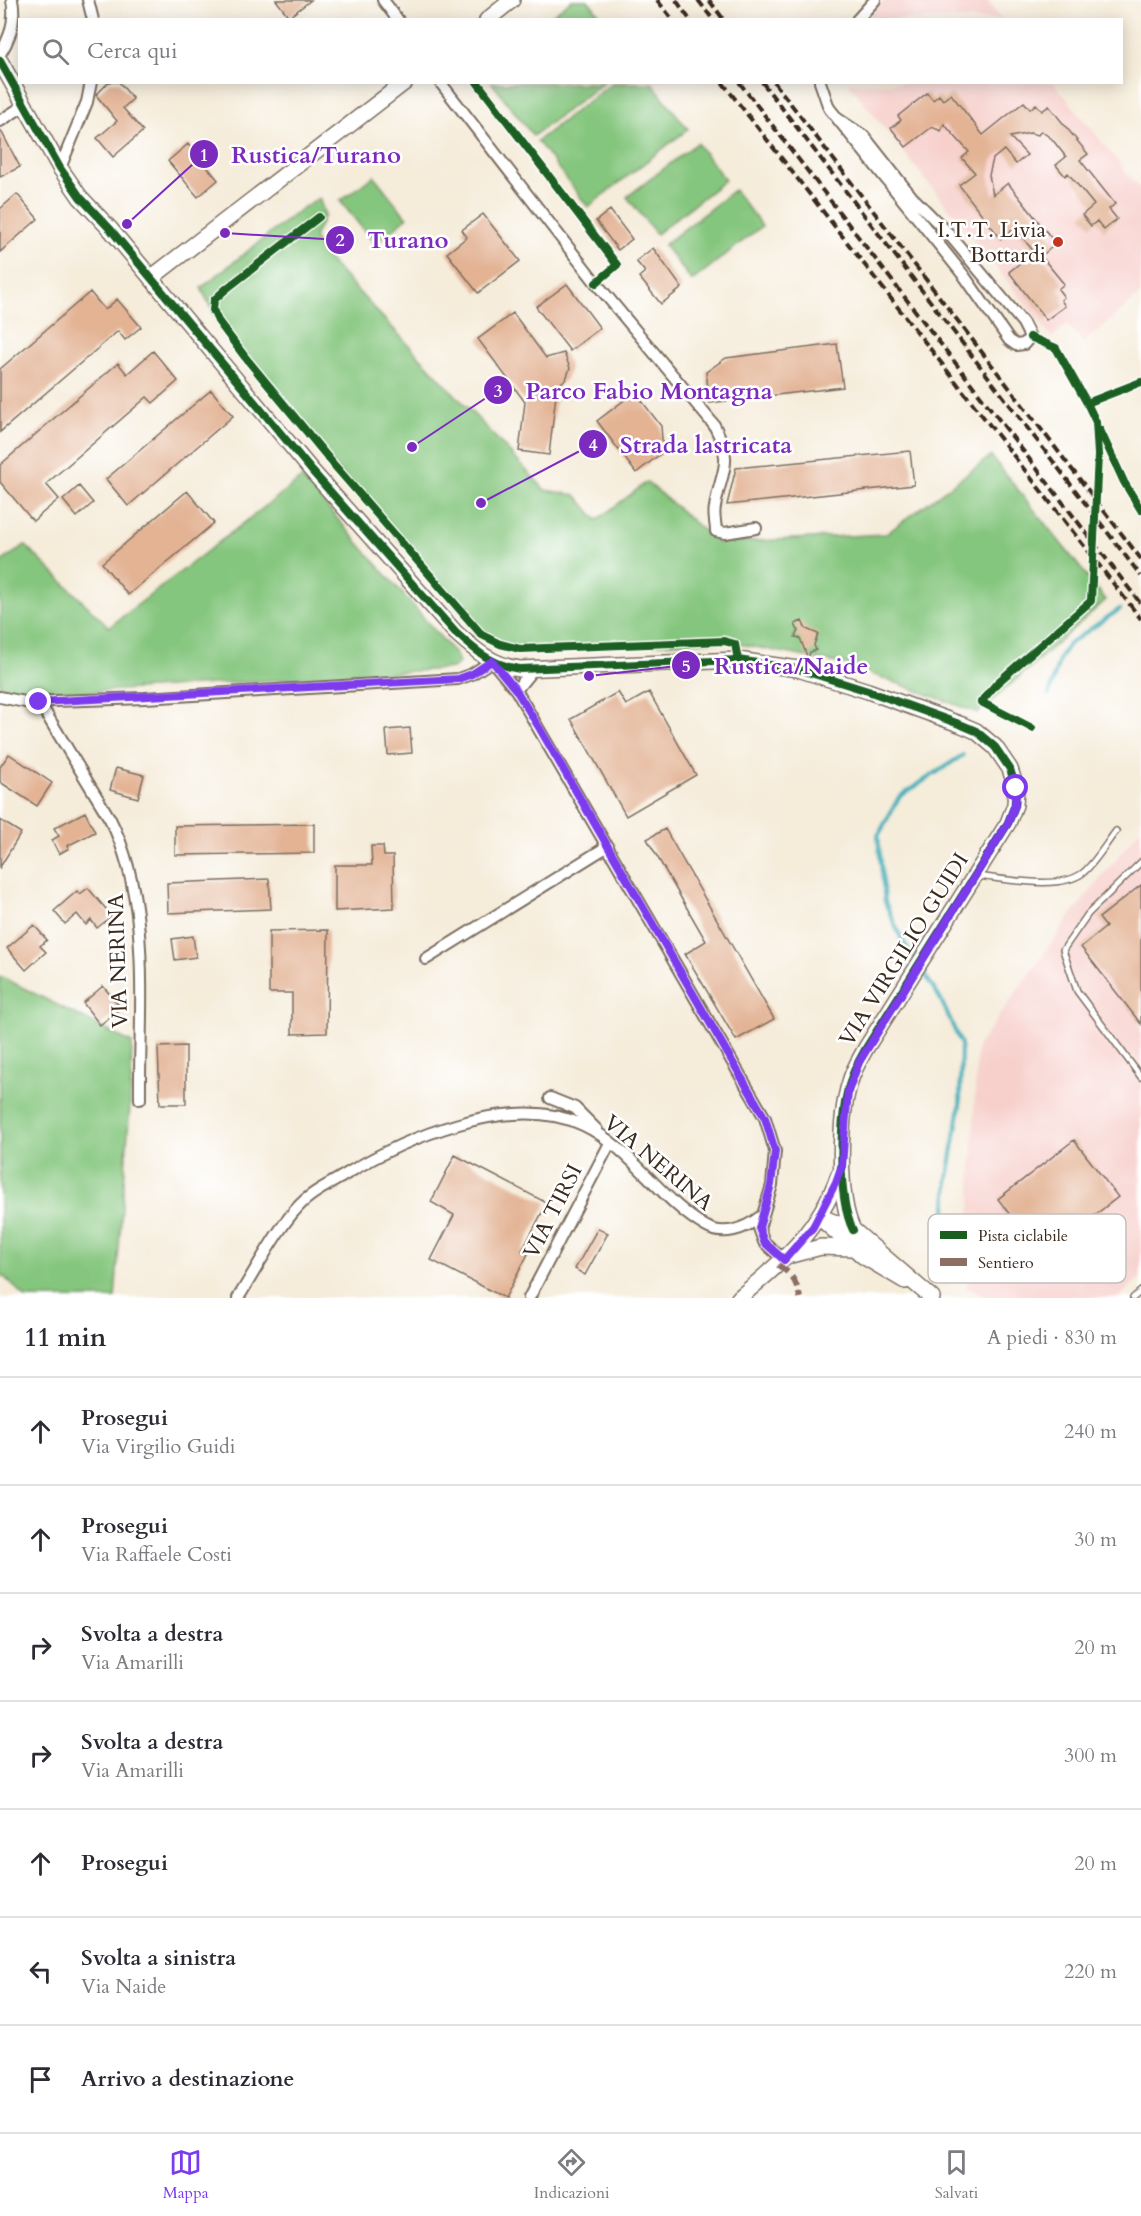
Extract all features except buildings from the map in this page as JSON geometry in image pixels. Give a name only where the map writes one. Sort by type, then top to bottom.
[{"type":"street","points":[[0,54],[10,39],[12,0]]},
{"type":"street","points":[[88,0],[92,18]]},
{"type":"street","points":[[383,0],[396,18]]},
{"type":"street","points":[[490,18],[512,0]]},
{"type":"street","points":[[859,18],[875,0]]},
{"type":"street","points":[[0,61],[60,168],[80,197],[151,278],[312,471],[455,632],[475,651],[492,661],[512,668],[533,669]]},
{"type":"street","points":[[60,168],[87,102],[92,84]]},
{"type":"street","points":[[151,278],[402,84]]},
{"type":"street","points":[[442,84],[617,310],[714,425],[724,447],[726,466],[714,509],[716,531],[725,533],[756,528]]},
{"type":"street","points":[[820,84],[824,100],[838,119],[918,222],[965,277],[1009,340],[1016,345],[1024,344],[1030,337],[1023,323],[948,233],[912,197],[864,136],[838,119]]},
{"type":"street","points":[[0,121],[25,105]]},
{"type":"street","name":"VIA VIRGILIO GUIDI","points":[[533,669],[738,660],[798,669],[868,691],[976,731],[996,747],[1008,763],[1016,788],[1015,805],[1008,823],[866,1048],[849,1083],[842,1165],[844,1203],[853,1230]]},
{"type":"street","points":[[492,661],[516,690],[747,1085],[769,1127],[775,1151],[771,1185],[766,1207],[760,1217],[759,1228],[764,1242],[788,1257]]},
{"type":"street","points":[[0,698],[39,702],[458,679],[472,674],[492,661]]},
{"type":"street","points":[[516,690],[533,669]]},
{"type":"street","name":"VIA NERINA","points":[[39,702],[110,819],[120,839],[132,876],[139,920],[140,1099]]},
{"type":"street","points":[[426,959],[608,846]]},
{"type":"street","points":[[550,1098],[575,1108],[601,1135]]},
{"type":"street","name":"VIA NERINA","points":[[238,1298],[304,1201],[368,1160],[417,1138],[488,1117],[519,1114],[563,1117],[601,1135],[705,1227],[750,1233],[764,1242]]},
{"type":"street","name":"VIA TIRSI","points":[[529,1298],[610,1143]]},
{"type":"street","name":"VIA VIRGILIO GUIDI","points":[[788,1257],[819,1216],[842,1165]]},
{"type":"street","points":[[819,1216],[853,1230],[886,1256],[932,1298]]},
{"type":"street","points":[[819,1216],[853,1248],[882,1269],[918,1287]]},
{"type":"street","name":"VIA NERINA","points":[[731,1231],[748,1226],[760,1217]]},
{"type":"street","points":[[739,1298],[788,1257],[821,1247],[853,1248]]},
{"type":"lane","points":[[976,876],[1041,882],[1069,881],[1084,871],[1116,831]]},
{"type":"lane","points":[[1141,862],[1088,914],[1063,950],[1077,991],[1141,1077]]},
{"type":"lane","points":[[1133,1298],[1141,1292]]},
{"type":"shaded area","points":[[885,0],[987,0],[1001,18],[867,18]]},
{"type":"shaded area","name":"I.T.T. Livia Bottardi","points":[[849,84],[1055,84],[1141,190],[1141,294],[1083,343],[1067,324],[1052,337]]},
{"type":"shaded area","points":[[1141,828],[1141,1277],[1118,1298],[987,1298],[967,1288],[967,1283],[1126,1283],[1126,1214],[970,1214],[977,1047],[1073,913]]},
{"type":"green space","points":[[572,0],[588,0],[602,18],[548,18]]},
{"type":"green space","points":[[493,84],[602,84],[533,136]]},
{"type":"green space","points":[[611,84],[653,84],[688,129],[588,207],[537,141]]},
{"type":"green space","points":[[697,143],[725,180],[656,234],[627,197]]},
{"type":"green space","points":[[374,176],[407,218],[375,244],[340,201]]},
{"type":"green space","points":[[734,190],[762,226],[692,281],[664,245]]},
{"type":"green space","points":[[319,198],[325,215],[314,237],[323,254],[545,490],[576,495],[597,520],[647,482],[718,543],[886,534],[991,456],[1106,600],[978,713],[847,665],[724,641],[520,649],[500,644],[482,635],[335,466],[245,357],[218,321],[201,288],[301,209]]},
{"type":"green space","points":[[302,478],[456,655],[459,663],[452,668],[432,670],[58,694],[0,690],[0,563],[25,545],[109,627]]},
{"type":"green space","points":[[0,976],[132,1043],[130,1106],[115,1298],[26,1298],[0,1273]]},
{"type":"waterway","points":[[1049,694],[1060,657],[1070,643],[1120,609]]},
{"type":"waterway","points":[[916,961],[901,938],[885,902],[878,836],[899,797],[963,755]]},
{"type":"waterway","points":[[922,970],[941,1000],[961,1044],[960,1105],[948,1178],[946,1214]]},
{"type":"railway","points":[[657,0],[671,18]]},
{"type":"railway","points":[[676,0],[689,18]]},
{"type":"railway","points":[[698,0],[711,17]]},
{"type":"railway","points":[[709,0],[722,18]]},
{"type":"railway","points":[[724,84],[1141,619]]},
{"type":"railway","points":[[741,84],[1141,604]]},
{"type":"railway","points":[[764,84],[1141,576]]},
{"type":"railway","points":[[776,84],[1141,559]]},
{"type":"marked path","points":[[778,1265],[793,1279],[800,1298]]},
{"type":"cycle path","points":[[0,61],[60,168],[80,197],[111,230],[312,471],[455,632],[484,656],[492,661],[520,669],[738,660],[798,669],[868,691],[962,725],[976,731],[995,747],[1010,769],[1016,788],[1015,805],[1008,823],[866,1048],[851,1078],[846,1097],[841,1157],[844,1198],[853,1230]]},
{"type":"cycle path","points":[[479,84],[617,265],[596,283]]},
{"type":"cycle path","points":[[319,217],[226,289],[214,300],[213,310],[218,321],[245,357],[335,466],[482,635],[500,644],[520,649],[724,641],[735,644],[738,660]]},
{"type":"cycle path","points":[[1030,337],[1056,348],[1087,403]]},
{"type":"cycle path","points":[[1032,728],[981,702],[997,683],[1091,601],[1098,455],[1096,422],[1087,403],[1141,382]]},
{"type":"cycle path","points":[[1100,430],[1124,482],[1141,510]]},
{"type":"place","name":"Rustica/Turano","points":[[127,224]]},
{"type":"place","name":"Turano","points":[[225,233]]},
{"type":"place","name":"I.T.T. Livia Bottardi","points":[[1058,242]]},
{"type":"place","name":"Parco Fabio Montagna","points":[[412,447]]},
{"type":"place","name":"Strada lastricata","points":[[481,503]]},
{"type":"place","name":"Rustica/Naide","points":[[589,676]]},
{"type":"route","points":[[39,702],[146,698],[458,679],[480,670],[492,661],[516,690],[582,799],[624,876],[765,1118],[775,1143],[775,1151],[766,1207],[758,1223],[764,1242],[784,1260],[791,1255],[813,1227],[836,1182],[842,1165],[845,1109],[852,1076],[866,1048],[1008,823],[1016,801],[1016,788]]}]
